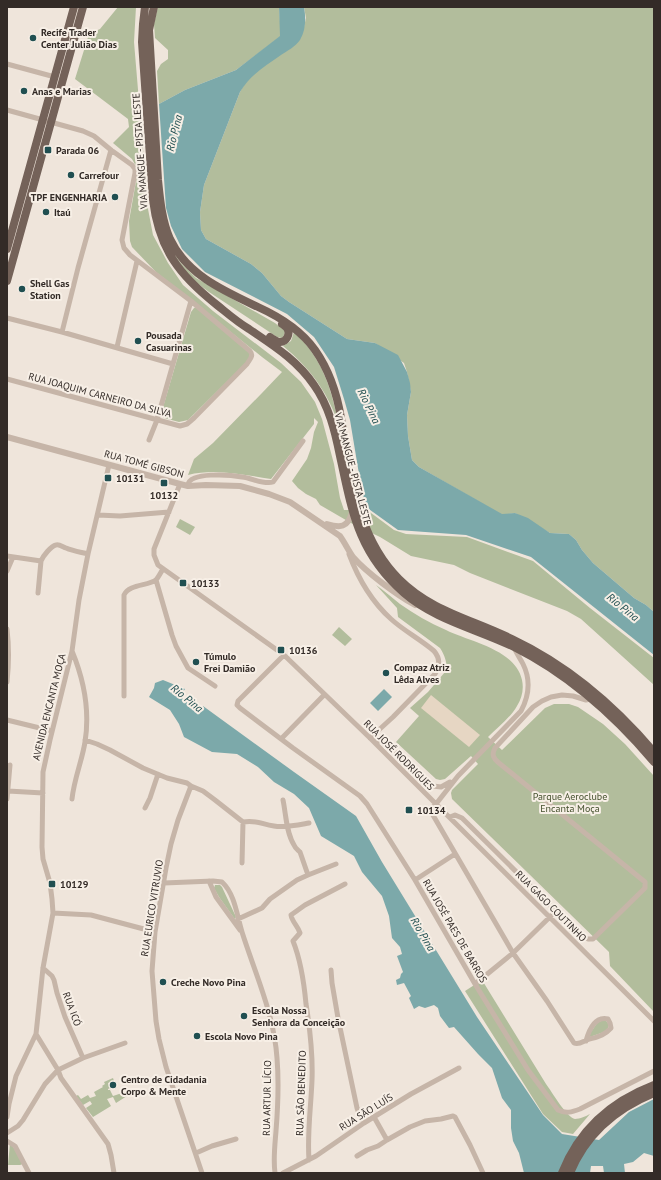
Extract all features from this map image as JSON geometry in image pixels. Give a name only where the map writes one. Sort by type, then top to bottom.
[{"type":"main road","points":[[7,281],[47,121],[55,77],[74,7]]},
{"type":"main road","points":[[7,249],[9,236],[83,7]]},
{"type":"main road","name":"VIA MANGUE - PISTA LESTE","points":[[145,7],[142,24],[142,42],[154,214],[159,232],[168,253],[182,273],[202,293],[235,320],[277,347],[302,370],[316,388],[324,403],[335,431],[354,503],[352,512],[361,536],[372,557],[404,593],[420,605],[446,620],[514,647],[534,657],[562,676],[618,723],[654,762]]},
{"type":"main road","points":[[154,7],[149,30],[152,76],[161,204],[170,238],[178,253],[187,265],[206,280],[285,321],[312,346],[322,362],[333,386],[338,404],[354,503],[376,549],[398,578],[422,599],[446,612],[513,639],[559,665],[615,711],[654,752]]},
{"type":"main road","points":[[202,293],[276,341],[283,342],[288,334],[287,328],[251,303]]},
{"type":"main road","points":[[562,1173],[573,1150],[581,1138],[599,1118],[620,1102],[654,1085]]},
{"type":"main road","points":[[570,1173],[576,1159],[585,1145],[601,1126],[626,1106],[654,1093]]},
{"type":"street","points":[[7,64],[55,77]]},
{"type":"street","points":[[7,110],[83,131],[94,136],[132,165],[135,169],[122,240],[124,248],[137,261],[191,301],[157,420],[149,440]]},
{"type":"street","points":[[62,332],[111,150]]},
{"type":"street","points":[[117,347],[137,261]]},
{"type":"street","name":"RUA JOAQUIM CARNEIRO DA SILVA","points":[[7,379],[180,426],[187,424],[252,358],[250,350],[191,301]]},
{"type":"street","points":[[7,318],[117,347],[173,364]]},
{"type":"street","name":"RUA TOMÉ GIBSON","points":[[7,437],[188,486],[240,486],[269,494],[290,502],[340,536],[348,551],[360,564],[405,599],[423,610],[446,620]]},
{"type":"street","points":[[188,486],[190,480],[194,478],[212,475],[242,477],[269,483],[273,482],[303,441]]},
{"type":"street","name":"AVENIDA ENCANTA MOÇA","points":[[7,1117],[16,1076],[36,1034],[43,968],[52,913],[50,883],[43,859],[42,847],[43,772],[72,651],[79,600],[88,554],[109,465]]},
{"type":"street","points":[[98,515],[120,516],[169,512],[180,484]]},
{"type":"street","name":"RUA JOSÉ RODRIGUES","points":[[169,512],[154,549],[154,556],[158,565],[284,655],[436,804],[430,810],[513,953],[547,1001],[574,1043],[577,1044],[586,1041]]},
{"type":"street","name":"RUA TOMÉ GIBSON","points":[[320,521],[335,527],[340,526],[348,522],[352,512]]},
{"type":"street","points":[[38,593],[41,561],[45,553],[57,544],[73,551],[88,554]]},
{"type":"street","points":[[348,551],[364,586],[378,606],[391,619],[434,650],[437,654],[439,662],[435,674],[385,725],[370,738]]},
{"type":"street","points":[[7,571],[10,556],[41,561]]},
{"type":"street","points":[[124,696],[124,595],[127,591],[156,580],[163,569]]},
{"type":"street","points":[[156,580],[172,636],[188,668],[215,686]]},
{"type":"street","points":[[7,629],[9,649],[7,682]]},
{"type":"street","points":[[436,804],[458,776],[521,711],[524,706],[527,695],[528,678],[514,647]]},
{"type":"street","points":[[72,651],[80,673],[87,705],[85,740],[72,799]]},
{"type":"street","name":"RUA JOSÉ PAES DE BARROS","points":[[284,655],[238,701],[237,705],[360,796],[371,809],[528,1070],[558,1110],[569,1112],[580,1109],[654,1071]]},
{"type":"street","points":[[281,739],[324,694]]},
{"type":"street","points":[[450,817],[455,815],[462,818],[582,937],[588,940],[593,939],[645,888],[645,882],[499,764],[493,756],[493,752],[496,747],[533,707],[542,701],[551,697],[562,695],[573,696],[586,700],[590,699]]},
{"type":"street","points":[[7,720],[52,731]]},
{"type":"street","points":[[370,738],[379,740],[389,746],[433,786],[444,786],[458,776]]},
{"type":"street","points":[[85,740],[97,744],[143,768],[167,778],[187,783],[209,796],[243,822],[256,821],[274,826],[309,823]]},
{"type":"street","points":[[7,799],[10,765]]},
{"type":"street","points":[[145,808],[158,774]]},
{"type":"street","name":"RUA EURICO VITRUVIO","points":[[191,786],[178,820],[171,844],[155,932],[152,971],[157,1027],[166,1067],[202,1173]]},
{"type":"street","points":[[8,791],[43,793]]},
{"type":"street","points":[[283,800],[292,841],[295,848],[300,852],[308,875]]},
{"type":"street","name":"RUA GAGO COUTINHO","points":[[436,804],[654,1021]]},
{"type":"street","points":[[242,863],[243,822]]},
{"type":"street","points":[[415,880],[455,854]]},
{"type":"street","points":[[238,919],[262,908],[275,894],[297,880],[336,864]]},
{"type":"street","name":"RUA ARTUR LÍCIO","points":[[209,881],[216,897],[242,933]]},
{"type":"street","name":"RUA ARTUR LÍCIO","points":[[164,883],[219,882],[223,884],[231,897],[268,1010],[275,1040],[278,1076],[275,1173]]},
{"type":"street","name":"RUA SÃO BENEDITO","points":[[309,1160],[312,1052],[304,984],[299,958],[293,941],[300,933],[291,915],[305,905],[345,884]]},
{"type":"street","points":[[475,984],[513,953],[556,911]]},
{"type":"street","points":[[230,916],[236,912]]},
{"type":"street","points":[[52,913],[91,915],[155,932]]},
{"type":"street","name":"RUA ICÓ","points":[[43,968],[52,976],[56,993],[65,1017],[83,1058]]},
{"type":"street","points":[[331,970],[338,1018],[357,1108],[364,1123]]},
{"type":"street","points":[[598,1019],[608,1019],[611,1028],[608,1032],[586,1041],[590,1029],[598,1019]]},
{"type":"street","points":[[36,1034],[58,1070],[61,1078],[108,1144],[114,1173]]},
{"type":"street","points":[[7,1133],[18,1126],[23,1120],[45,1084],[58,1070],[83,1058],[125,1043]]},
{"type":"street","name":"RUA SÃO LUÍS","points":[[283,1173],[316,1156],[364,1123],[459,1068]]},
{"type":"street","points":[[357,1156],[378,1146],[410,1127],[425,1121],[454,1116],[483,1173]]},
{"type":"street","points":[[374,1117],[387,1140]]},
{"type":"street","points":[[196,1153],[236,1138]]},
{"type":"street","points":[[7,1141],[15,1146],[29,1173]]},
{"type":"green space","points":[[118,7],[136,7],[134,42],[148,209],[153,235],[168,263],[183,285],[213,311],[281,363],[301,382],[315,402],[322,419],[344,510],[367,510],[394,530],[406,534],[467,537],[533,561],[654,658],[654,685],[581,619],[567,611],[470,573],[454,565],[411,556],[380,537],[351,523],[320,505],[316,499],[298,488],[292,481],[307,459],[311,448],[314,432],[318,422],[314,418],[314,424],[271,479],[219,472],[188,475],[194,459],[213,443],[282,372],[156,272],[132,247],[130,241],[129,221],[138,170],[132,159],[113,143],[129,127],[128,119],[75,79],[89,34],[100,29]]},
{"type":"green space","points":[[158,7],[279,7],[281,36],[236,70],[185,90],[159,104],[157,71],[161,64],[168,59],[168,50],[155,38],[154,24]]},
{"type":"green space","points":[[304,7],[654,7],[654,612],[634,598],[593,563],[576,540],[569,534],[550,533],[515,513],[502,515],[419,467],[412,460],[408,436],[407,415],[411,392],[404,363],[375,343],[347,339],[281,296],[262,273],[251,264],[206,239],[201,230],[200,212],[204,185],[240,92],[245,83],[253,74],[304,27],[306,18]]},
{"type":"green space","points":[[173,252],[180,262],[196,278],[275,323],[285,331],[282,338],[277,337],[209,292],[193,279],[184,269]]},
{"type":"green space","points":[[196,307],[250,353],[249,360],[188,420],[179,422],[164,418],[161,414],[191,312]]},
{"type":"green space","points":[[294,332],[311,352],[324,373],[332,396],[338,422],[328,400],[316,380],[293,354],[283,346],[291,341]]},
{"type":"green space","points":[[180,519],[195,527],[190,535],[176,527]]},
{"type":"green space","name":"Parque Aeroclube Encanta Moça","points":[[376,585],[400,604],[422,618],[446,630],[490,648],[511,661],[518,669],[523,683],[523,690],[520,700],[511,714],[488,737],[502,750],[545,708],[554,704],[569,704],[578,707],[603,724],[625,744],[654,776],[654,1012],[610,966],[609,952],[452,799],[452,790],[478,764],[471,756],[445,779],[440,780],[436,779],[396,742],[419,716],[410,708],[428,692],[445,672],[446,663],[440,648],[398,617],[397,608]]},
{"type":"green space","points":[[339,627],[352,639],[345,646],[332,635]]},
{"type":"green space","points":[[215,885],[220,885],[222,887],[236,917],[235,919],[219,897],[214,888]]},
{"type":"green space","points":[[482,980],[546,1084],[564,1110],[575,1119],[590,1114],[573,1134],[562,1132],[543,1114],[465,991]]},
{"type":"green space","points":[[605,1019],[609,1025],[607,1031],[587,1038],[597,1023]]},
{"type":"green space","points":[[113,1078],[114,1081],[108,1083],[110,1088],[108,1090],[110,1090],[113,1096],[122,1093],[123,1097],[127,1096],[116,1103],[113,1097],[107,1099],[111,1106],[93,1117],[86,1108],[92,1104],[90,1101],[83,1105],[76,1096],[78,1095],[81,1099],[88,1095],[90,1098],[96,1096],[94,1092],[103,1087],[102,1086],[105,1084],[104,1082]]},
{"type":"green space","points":[[10,1143],[26,1163],[20,1165],[8,1165]]},
{"type":"shaded area","points":[[431,695],[480,735],[469,747],[421,708]]},
{"type":"water","name":"Rio Pina","points":[[279,7],[304,7],[305,20],[303,32],[296,45],[258,71],[240,92],[204,185],[200,212],[201,230],[206,239],[251,264],[262,273],[281,296],[347,339],[375,343],[398,355],[407,372],[410,383],[411,392],[407,415],[408,436],[412,460],[419,467],[502,514],[515,513],[528,518],[550,533],[569,534],[576,540],[593,563],[634,598],[654,612],[654,655],[531,557],[466,535],[398,530],[366,507],[350,420],[344,399],[334,367],[314,337],[287,314],[205,272],[182,249],[171,226],[166,208],[159,104],[185,90],[236,70],[280,36]]},
{"type":"water","name":"Rio Pina","points":[[163,680],[185,689],[180,696],[194,709],[203,706],[356,816],[382,862],[477,1017],[543,1115],[562,1134],[599,1140],[629,1112],[654,1099],[654,1156],[644,1153],[633,1162],[624,1164],[625,1173],[604,1173],[603,1166],[591,1166],[590,1173],[524,1173],[519,1153],[513,1141],[511,1110],[502,1098],[492,1068],[454,1027],[449,1028],[440,1016],[438,1008],[434,1005],[425,1008],[419,1006],[414,1009],[409,998],[411,996],[404,983],[397,985],[396,980],[400,978],[403,972],[397,956],[402,954],[400,947],[392,938],[389,916],[382,896],[362,872],[354,856],[321,836],[309,808],[294,794],[274,782],[258,767],[237,754],[212,752],[184,737],[179,724],[170,710],[149,697],[155,683]]},
{"type":"water","points":[[384,689],[392,697],[378,711],[370,703]]},
{"type":"place","name":"Recife Trader Center Julião Dias","points":[[33,38]]},
{"type":"place","name":"Anas e Marias","points":[[24,91]]},
{"type":"place","name":"Parada 06","points":[[48,150]]},
{"type":"place","name":"Carrefour","points":[[71,175]]},
{"type":"place","name":"TPF ENGENHARIA","points":[[115,197]]},
{"type":"place","name":"Itaú","points":[[46,212]]},
{"type":"place","name":"Shell Gas Station","points":[[22,289]]},
{"type":"place","name":"Pousada Casuarinas","points":[[138,341]]},
{"type":"place","name":"10131","points":[[108,478]]},
{"type":"place","name":"10132","points":[[164,483]]},
{"type":"place","name":"10133","points":[[183,583]]},
{"type":"place","name":"10136","points":[[281,650]]},
{"type":"place","name":"Túmulo Frei Damião","points":[[196,662]]},
{"type":"place","name":"Compaz Atriz Lêda Alves","points":[[386,673]]},
{"type":"place","name":"10134","points":[[409,810]]},
{"type":"place","name":"10129","points":[[52,884]]},
{"type":"place","name":"Creche Novo Pina","points":[[163,982]]},
{"type":"place","name":"Escola Nossa Senhora da Conceição","points":[[244,1016]]},
{"type":"place","name":"Escola Novo Pina","points":[[197,1036]]},
{"type":"place","name":"Centro de Cidadania Corpo & Mente","points":[[113,1085]]}]
